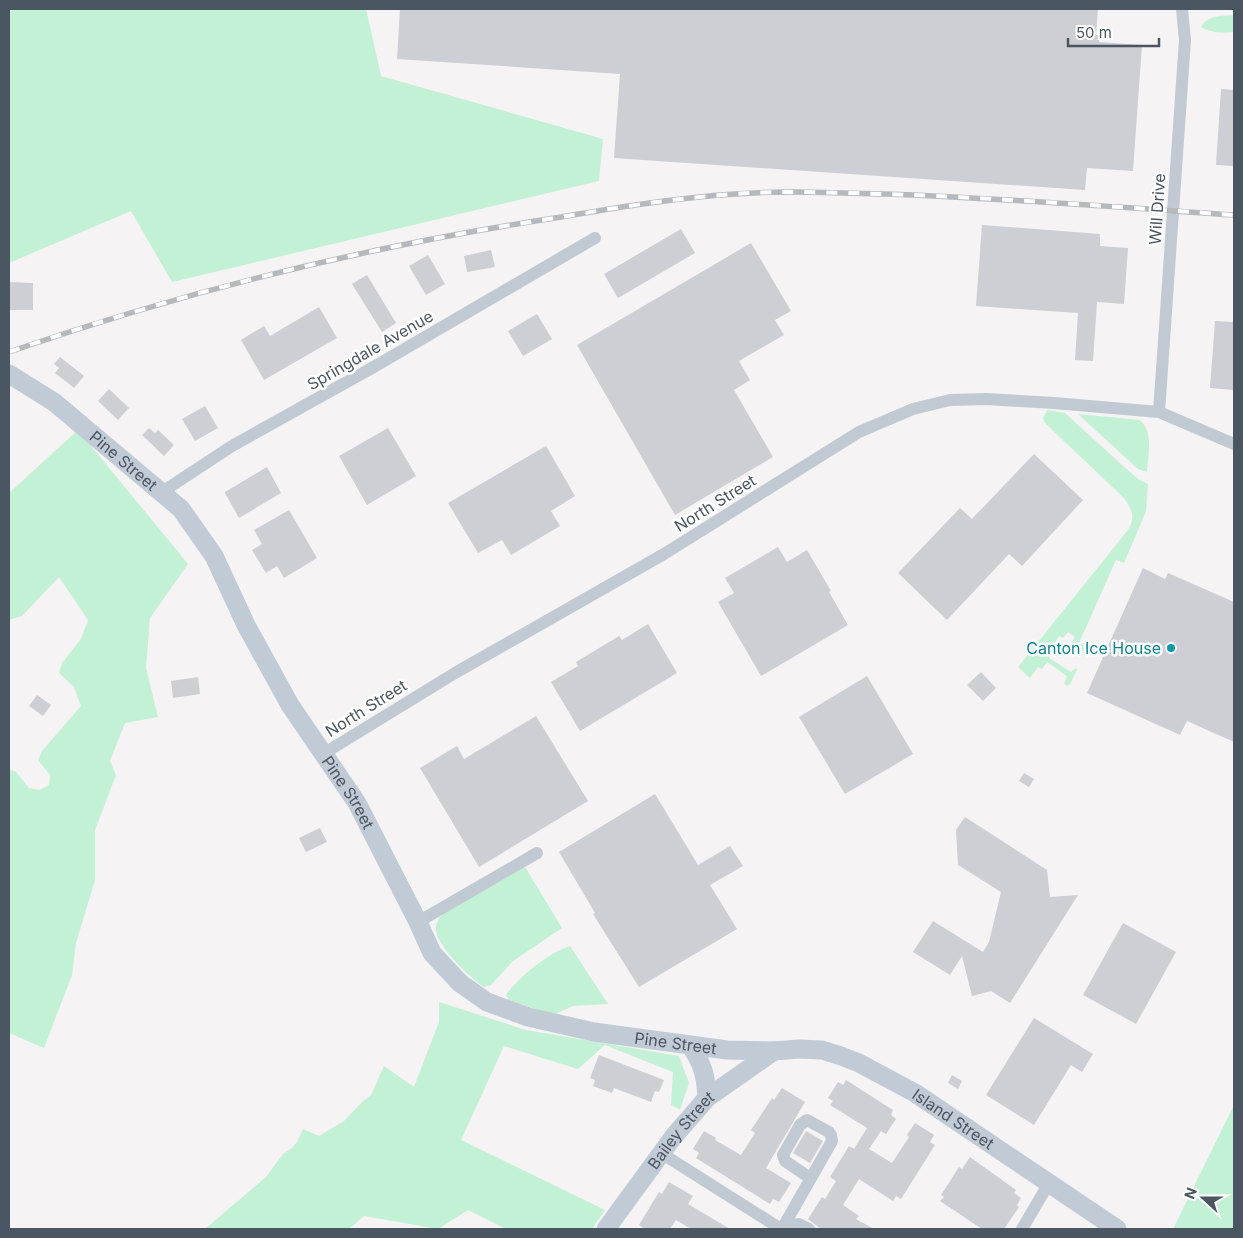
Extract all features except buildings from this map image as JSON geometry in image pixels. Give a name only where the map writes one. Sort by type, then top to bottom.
[{"type":"street","name":"Will Drive","points":[[1159,412],[1186,40],[1182,9]]},
{"type":"street","name":"Springdale Avenue","points":[[162,492],[232,446],[372,368],[595,238]]},
{"type":"street","name":"Pine Street","points":[[10,379],[54,402],[181,510],[214,556],[246,625],[290,705],[357,802],[432,953],[460,983],[487,1002],[528,1017],[556,1024],[594,1032],[690,1046],[727,1050],[774,1050]]},
{"type":"street","name":"North Street","points":[[323,754],[455,673],[664,554],[859,432],[888,418],[914,409],[950,400],[986,399],[1159,412],[1234,444]]},
{"type":"street","points":[[418,922],[537,853]]},
{"type":"street","points":[[690,1046],[698,1057],[706,1076],[707,1098]]},
{"type":"street","name":"Bailey Street","points":[[606,1229],[661,1153],[707,1098],[774,1050]]},
{"type":"street","name":"Island Street","points":[[774,1050],[822,1050],[859,1063],[915,1093],[1117,1229]]},
{"type":"street","points":[[661,1153],[781,1229],[830,1145],[832,1138],[829,1132],[807,1120],[800,1125],[783,1156],[785,1161],[810,1178]]},
{"type":"street","points":[[1022,1229],[1049,1183]]},
{"type":"street","points":[[787,1229],[792,1225],[799,1224],[809,1229]]},
{"type":"green space","points":[[9,9],[366,9],[381,76],[603,139],[599,181],[172,282],[131,211],[9,263]]},
{"type":"green space","points":[[1234,15],[1234,32],[1217,32],[1201,27],[1211,18]]},
{"type":"green space","points":[[1047,410],[1065,413],[1138,479],[1148,484],[1146,511],[1124,563],[1116,560],[1079,643],[1086,647],[1084,652],[1071,644],[1075,637],[1068,632],[1063,638],[1059,636],[1050,650],[1053,652],[1049,658],[1071,672],[1076,668],[1077,670],[1067,686],[1064,684],[1067,676],[1047,662],[1042,669],[1038,667],[1030,678],[1018,667],[1128,530],[1132,517],[1131,510],[1124,498],[1045,423],[1043,418]]},
{"type":"green space","points":[[1078,414],[1140,420],[1149,438],[1147,472],[1138,469]]},
{"type":"green space","points":[[78,430],[188,564],[150,618],[146,668],[158,717],[125,723],[110,761],[116,775],[95,830],[95,880],[76,943],[72,975],[44,1048],[9,1033],[9,769],[16,772],[29,788],[40,790],[49,785],[50,775],[38,760],[42,751],[81,706],[74,687],[59,673],[62,663],[81,639],[88,620],[59,577],[22,616],[9,620],[9,493]]},
{"type":"green space","points":[[525,867],[562,928],[513,961],[491,985],[484,987],[470,976],[446,950],[436,933],[436,926],[440,917],[447,910]]},
{"type":"green space","points":[[570,946],[608,1004],[573,1006],[553,1015],[509,1000],[506,995],[526,973],[561,949]]},
{"type":"green space","points":[[439,1002],[526,1030],[679,1056],[689,1083],[680,1110],[671,1105],[673,1072],[605,1045],[578,1069],[504,1046],[461,1140],[605,1210],[592,1229],[506,1229],[468,1210],[438,1229],[364,1216],[349,1229],[205,1229],[266,1177],[283,1154],[297,1142],[303,1129],[319,1136],[344,1121],[371,1095],[384,1066],[414,1087],[439,1022]]},
{"type":"green space","points":[[1234,1105],[1234,1229],[1173,1229]]},
{"type":"railway","points":[[9,352],[143,309],[210,290],[347,257],[485,229],[689,198],[772,192],[885,194],[1016,200],[1234,215]]},
{"type":"place","name":"Canton Ice House","points":[[1171,648]]}]
